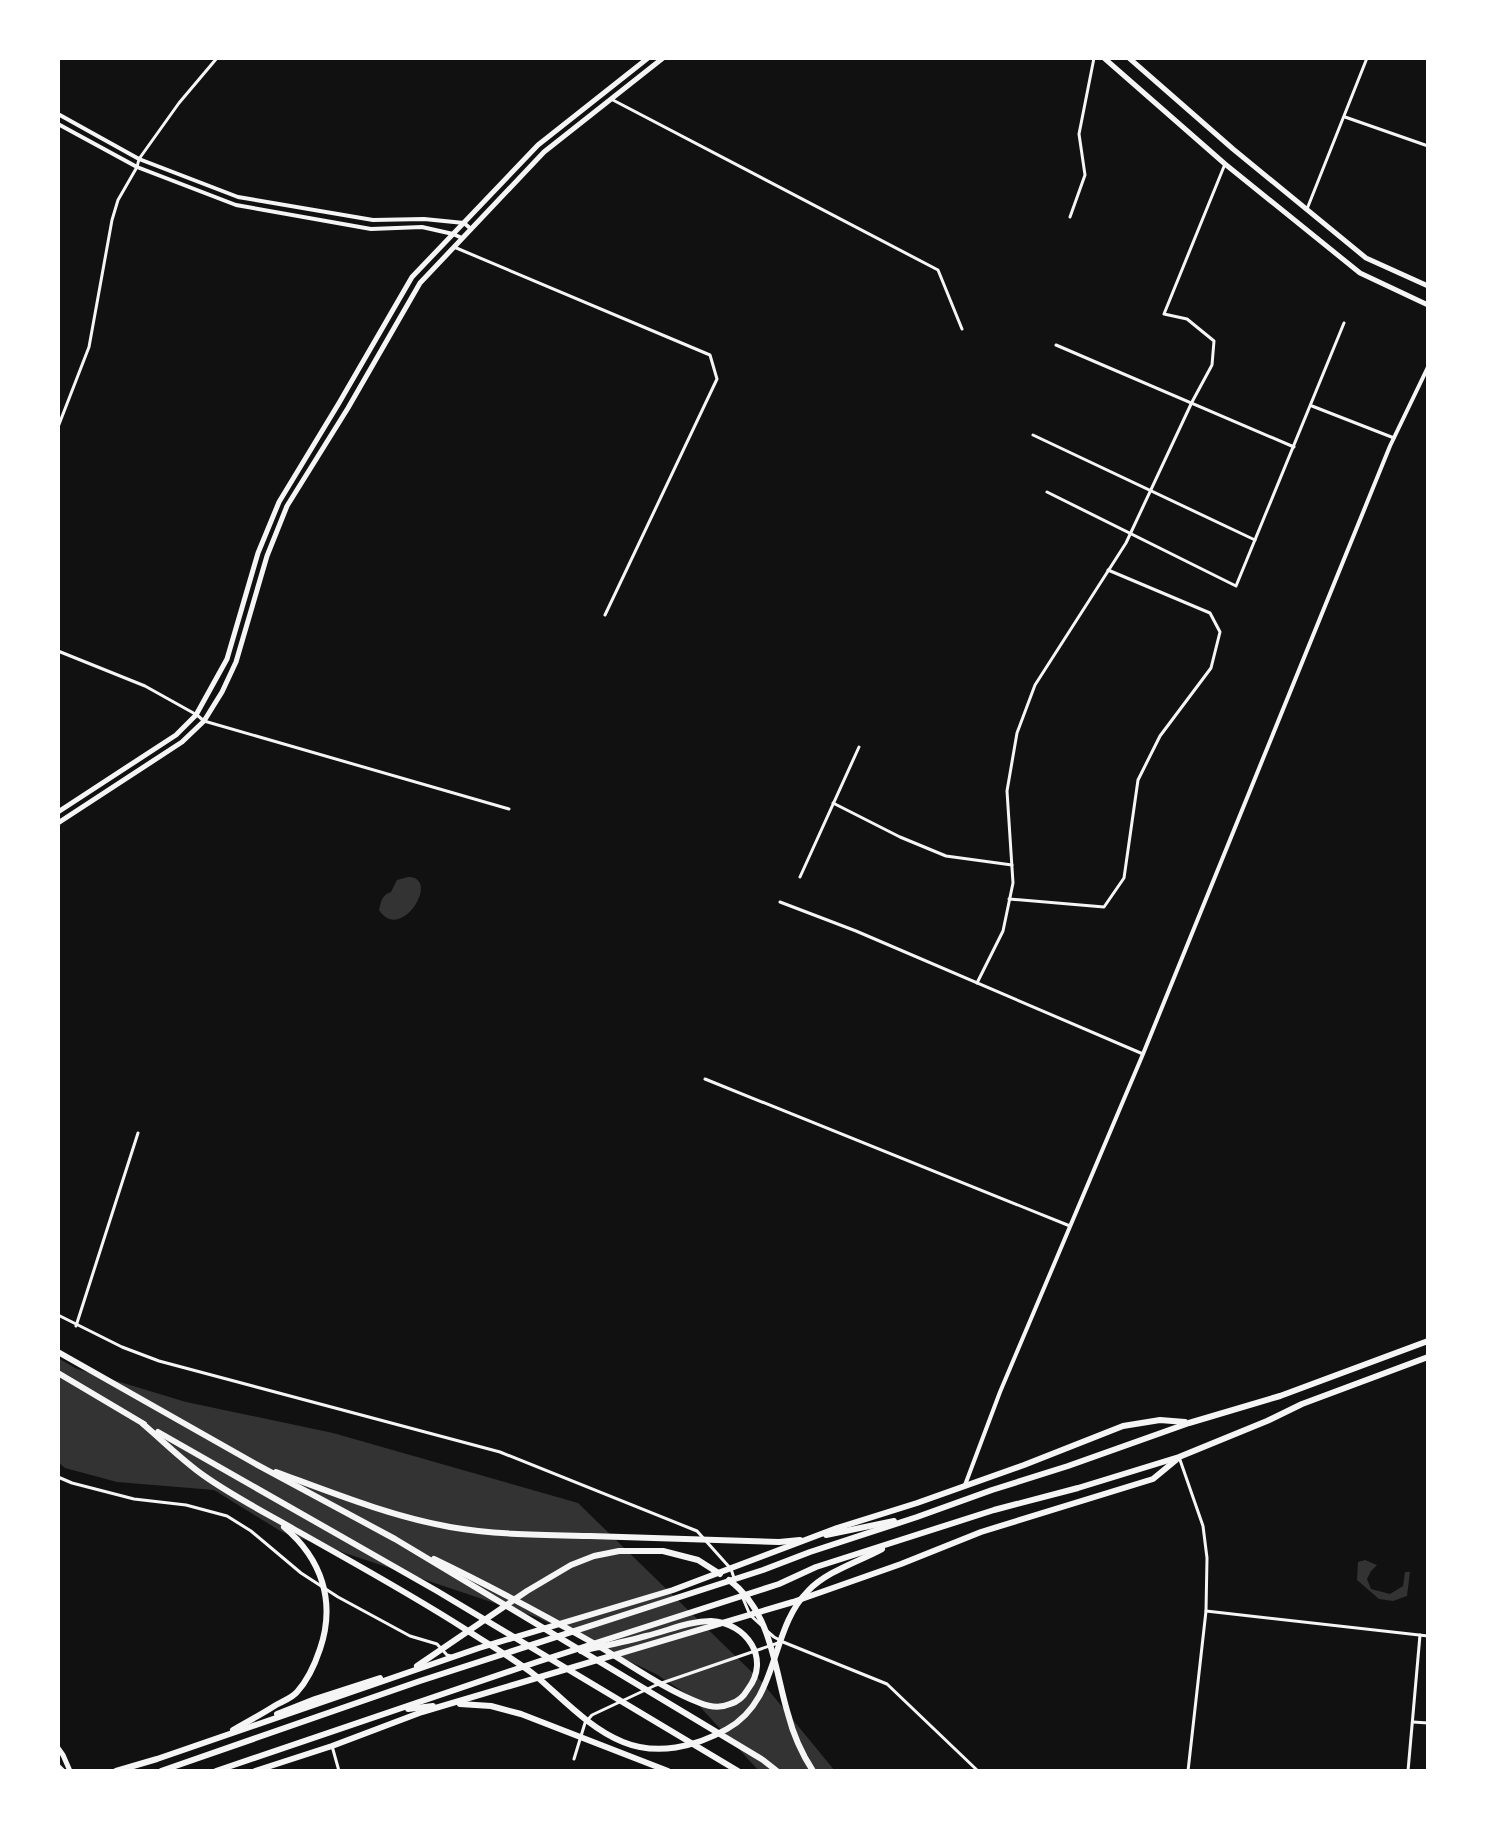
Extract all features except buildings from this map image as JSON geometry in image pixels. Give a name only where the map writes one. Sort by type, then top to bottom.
[{"type":"highway","points":[[161,1771],[420,1681],[763,1570],[1189,1423],[1280,1396],[1428,1341]]},
{"type":"highway","points":[[58,1352],[254,1463],[488,1585],[594,1643],[606,1650],[664,1685],[700,1703],[721,1706],[738,1701],[754,1680],[758,1658],[755,1647],[742,1633],[715,1621],[692,1622],[648,1636],[606,1646],[593,1649],[551,1658],[537,1662]]},
{"type":"highway","points":[[216,1771],[779,1584],[816,1567],[994,1510],[1179,1457],[1302,1404],[1428,1357]]},
{"type":"highway","points":[[58,1373],[437,1591],[738,1771]]},
{"type":"highway","points":[[116,1771],[479,1648],[673,1590],[1123,1426],[1160,1420],[1189,1423]]},
{"type":"highway","points":[[143,1424],[202,1474],[464,1629],[534,1675],[583,1718],[621,1741],[648,1749],[666,1749],[699,1742],[742,1720],[753,1708],[766,1684],[783,1631],[808,1590],[899,1540]]},
{"type":"highway","points":[[255,1771],[422,1712],[793,1602],[981,1532],[1153,1479],[1179,1457]]},
{"type":"highway","points":[[254,1463],[350,1500],[402,1516],[451,1527],[506,1533],[779,1542],[809,1540],[867,1525],[917,1517]]},
{"type":"highway","points":[[223,1736],[296,1693],[315,1665],[328,1620],[327,1597],[311,1555],[294,1535],[269,1515]]},
{"type":"highway","points":[[395,1539],[777,1771]]},
{"type":"highway","points":[[129,1771],[315,1699],[419,1666],[527,1591],[571,1565],[619,1551],[663,1551],[698,1560],[734,1584],[751,1603],[773,1650],[788,1715],[799,1746],[813,1771]]},
{"type":"highway","points":[[389,1712],[428,1706],[491,1706],[521,1714],[668,1771]]},
{"type":"main road","points":[[58,812],[176,735],[197,715],[227,659],[258,553],[279,502],[412,277],[538,145],[648,58]]},
{"type":"main road","points":[[58,823],[182,742],[204,721],[236,662],[267,556],[287,506],[420,283],[544,152],[663,58]]},
{"type":"main road","points":[[1104,58],[1225,164],[1360,273],[1428,305]]},
{"type":"main road","points":[[1129,58],[1233,149],[1366,258],[1428,286]]},
{"type":"main road","points":[[58,1748],[70,1771]]},
{"type":"main road","points":[[58,1766],[63,1771]]},
{"type":"street","points":[[58,427],[89,347],[118,200],[139,159],[179,103],[217,58]]},
{"type":"street","points":[[1070,217],[1085,175],[1079,134],[1094,58]]},
{"type":"street","points":[[1307,209],[1367,58]]},
{"type":"street","points":[[611,99],[938,270],[962,329]]},
{"type":"street","points":[[58,114],[139,159],[238,197],[373,220],[424,219],[464,223],[471,229]]},
{"type":"street","points":[[1344,117],[1428,146]]},
{"type":"street","points":[[58,124],[137,167],[236,205],[371,229],[422,227],[462,238]]},
{"type":"street","points":[[977,983],[1003,931],[1013,883],[1007,791],[1017,733],[1035,685],[1130,534],[1212,365],[1214,341],[1187,319],[1164,314],[1225,164]]},
{"type":"street","points":[[454,247],[710,355],[717,379],[605,615]]},
{"type":"street","points":[[1047,492],[1236,586],[1344,323]]},
{"type":"street","points":[[1056,345],[1294,447]]},
{"type":"street","points":[[965,1486],[1000,1392],[1143,1054],[1394,438],[1428,367]]},
{"type":"street","points":[[1310,406],[1394,438]]},
{"type":"street","points":[[1033,435],[1255,540]]},
{"type":"street","points":[[1009,899],[1104,907],[1124,878],[1138,780],[1160,736],[1211,668],[1220,632],[1210,613],[1108,570]]},
{"type":"street","points":[[58,651],[145,686],[204,721],[509,809]]},
{"type":"street","points":[[800,877],[859,747]]},
{"type":"street","points":[[833,803],[946,856],[1012,865]]},
{"type":"street","points":[[780,902],[856,931],[1143,1054]]},
{"type":"street","points":[[705,1079],[1070,1226]]},
{"type":"street","points":[[76,1326],[138,1133]]},
{"type":"street","points":[[58,1315],[122,1347],[159,1361],[500,1452],[697,1531],[731,1569],[750,1615],[774,1637],[887,1684],[978,1771]]},
{"type":"street","points":[[1179,1457],[1203,1526],[1207,1558],[1206,1611],[1188,1771]]},
{"type":"street","points":[[58,1477],[134,1499],[186,1505],[227,1516],[251,1531],[301,1573],[338,1597],[410,1636],[437,1644],[447,1655],[459,1656]]},
{"type":"street","points":[[1206,1611],[1428,1636]]},
{"type":"street","points":[[1408,1771],[1420,1635]]},
{"type":"street","points":[[574,1759],[592,1715],[656,1685],[783,1642]]},
{"type":"street","points":[[1413,1722],[1428,1723]]},
{"type":"street","points":[[332,1746],[339,1771]]},
{"type":"shaded area","points":[[408,877],[417,880],[421,887],[420,896],[407,914],[398,919],[388,918],[379,910],[382,899],[391,892],[397,880]]},
{"type":"shaded area","points":[[58,1358],[77,1369],[186,1402],[333,1433],[578,1503],[761,1681],[835,1771],[759,1771],[691,1697],[656,1674],[536,1617],[282,1532],[214,1490],[117,1482],[65,1468],[58,1462]]},
{"type":"shaded area","points":[[1365,1560],[1377,1565],[1367,1579],[1371,1589],[1390,1594],[1403,1586],[1405,1572],[1410,1572],[1407,1596],[1393,1601],[1379,1599],[1357,1580],[1358,1562]]}]
